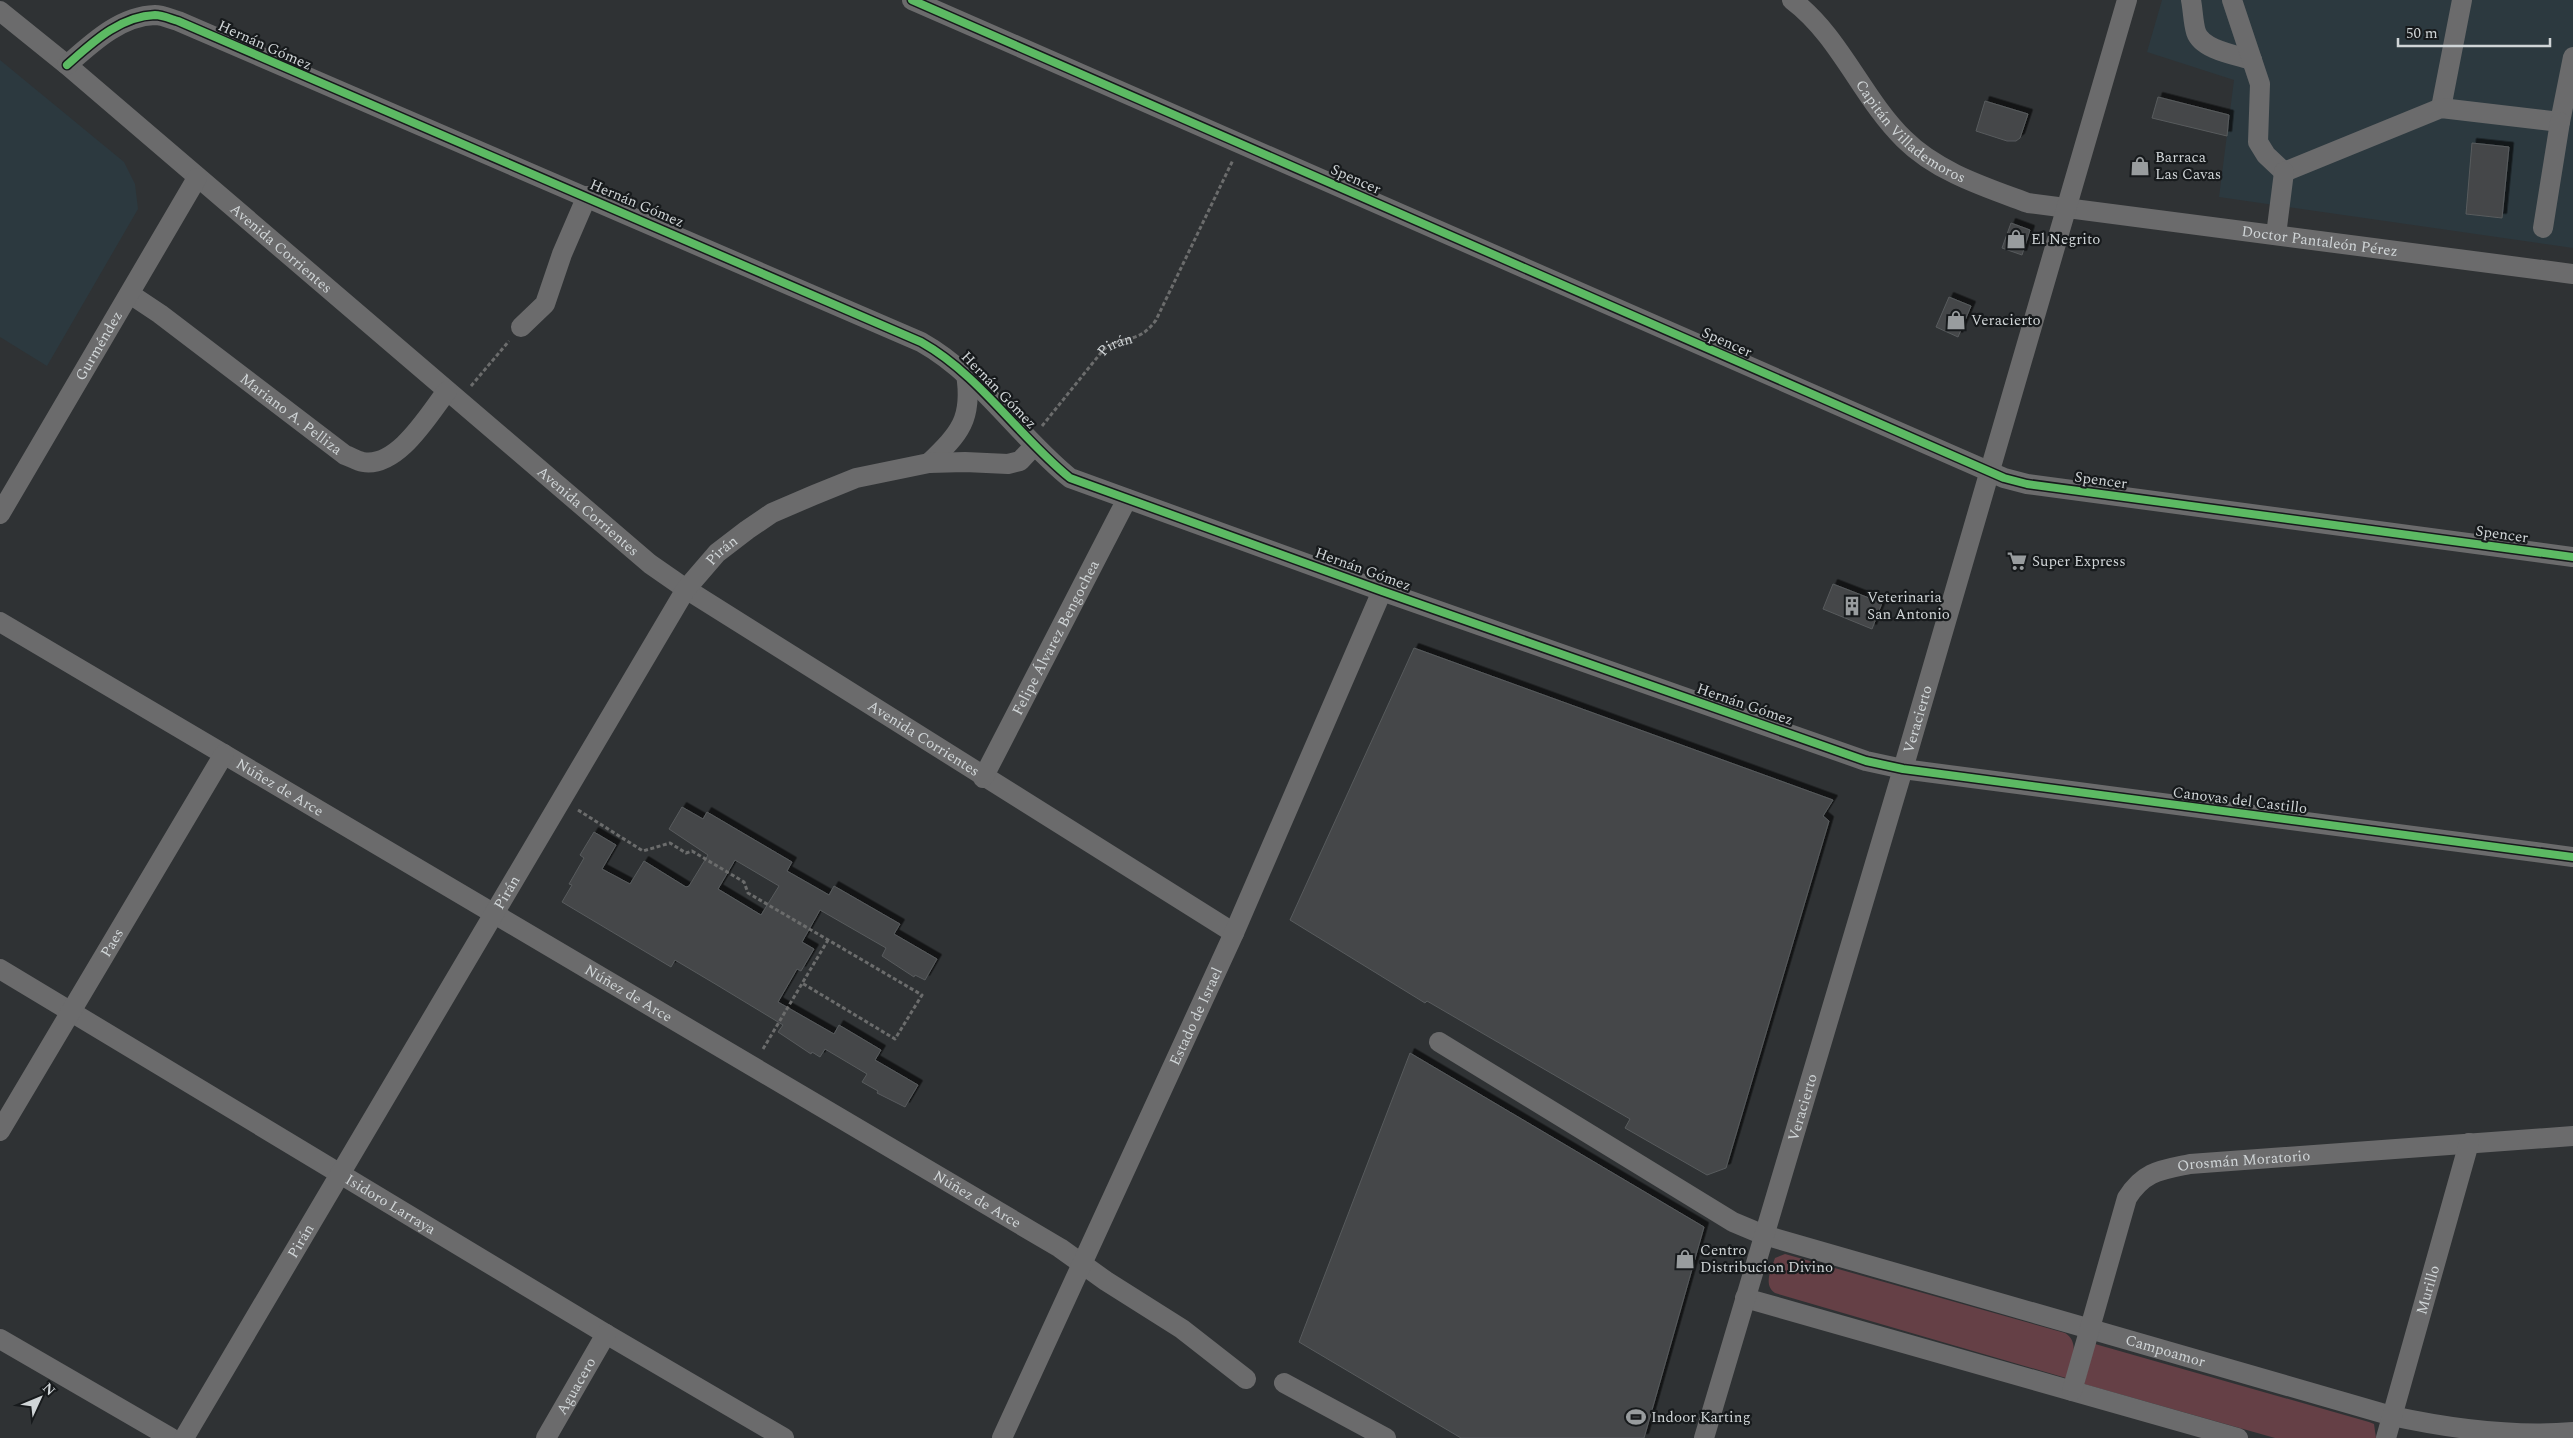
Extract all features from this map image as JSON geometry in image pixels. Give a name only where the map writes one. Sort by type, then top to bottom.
[{"type":"street","name":"Spencer","points":[[912,0],[1990,472],[2027,484],[2573,557]]},
{"type":"street","name":"Capitán Villademoros","points":[[1792,0],[1802,7],[1826,36],[1886,119],[1904,139],[1925,157],[1988,188],[2028,203],[2066,207]]},
{"type":"street","name":"Veracierto","points":[[1704,1438],[1903,769],[2127,0]]},
{"type":"street","points":[[2191,0],[2196,33],[2201,40],[2208,45],[2252,60]]},
{"type":"street","points":[[2232,0],[2260,84],[2258,142],[2266,155],[2284,172]]},
{"type":"street","points":[[2441,108],[2462,0]]},
{"type":"street","name":"Avenida Corrientes","points":[[0,11],[67,65],[650,564],[686,589],[983,778],[1234,933]]},
{"type":"street","name":"Hernán Gómez","points":[[67,65],[85,49],[122,23],[157,15],[178,21],[277,66],[586,196],[921,342],[946,356],[966,374],[1034,446],[1070,478],[1382,591],[1866,761],[1903,769]]},
{"type":"street","points":[[2543,228],[2560,122],[2573,57]]},
{"type":"street","points":[[2284,172],[2441,108],[2560,122]]},
{"type":"street","points":[[2276,235],[2284,172]]},
{"type":"street","name":"Gurméndez","points":[[0,514],[197,178]]},
{"type":"street","points":[[521,327],[545,304],[562,254],[586,196]]},
{"type":"street","name":"Doctor Pantaleón Pérez","points":[[2066,207],[2573,274]]},
{"type":"street","name":"Mariano A. Pelliza","points":[[130,294],[167,319],[345,455],[365,462],[384,459],[399,450],[453,396]]},
{"type":"street","name":"Hernán Gómez","points":[[929,463],[956,436],[965,421],[969,390],[966,374]]},
{"type":"street","name":"Pirán","points":[[184,1438],[560,799],[686,589],[717,553],[772,513],[856,478],[929,463],[1008,464],[1020,462],[1034,446]]},
{"type":"street","name":"Felipe Álvarez Bengochea","points":[[983,778],[1127,499]]},
{"type":"street","name":"Estado de Israel","points":[[1002,1438],[1081,1262],[1234,933],[1382,591]]},
{"type":"street","name":"Núñez de Arce","points":[[0,622],[494,912],[1081,1262],[1106,1281],[1182,1329],[1246,1379]]},
{"type":"street","name":"Paes","points":[[0,1131],[224,754]]},
{"type":"street","name":"Canovas del Castillo","points":[[1903,769],[2573,857]]},
{"type":"street","name":"Isidoro Larraya","points":[[0,969],[606,1334],[784,1438]]},
{"type":"street","name":"Campoamor","points":[[1439,1042],[1733,1222],[1764,1235],[2392,1416],[2432,1425],[2495,1432],[2524,1434],[2573,1432]]},
{"type":"street","name":"Orosmán Moratorio","points":[[2072,1391],[2088,1329],[2127,1198],[2135,1186],[2152,1173],[2190,1164],[2573,1136]]},
{"type":"street","name":"Murillo","points":[[2386,1438],[2469,1143]]},
{"type":"street","points":[[1746,1298],[2238,1438]]},
{"type":"street","name":"Aguacero","points":[[546,1438],[606,1334]]},
{"type":"street","points":[[0,1339],[171,1438]]},
{"type":"street","points":[[1284,1383],[1376,1435]]},
{"type":"path","points":[[453,396],[521,327]]},
{"type":"path","points":[[560,799],[643,851],[670,842],[686,853],[692,851],[744,882],[748,893],[922,995],[895,1039],[802,983]]},
{"type":"path","points":[[753,1066],[828,940]]},
{"type":"shaded area","points":[[2162,0],[2573,0],[2573,248],[2219,197],[2234,80],[2147,52]]},
{"type":"shaded area","points":[[0,60],[124,162],[135,184],[138,209],[47,366],[0,337]]},
{"type":"shaded area","points":[[1785,1254],[2065,1333],[2073,1342],[2074,1348],[2066,1378],[1775,1293],[1769,1286],[1770,1272],[1775,1258]]},
{"type":"shaded area","points":[[2095,1344],[2369,1422],[2374,1424],[2376,1438],[2275,1438],[2084,1384]]},
{"type":"building","points":[[2158,97],[2229,115],[2227,136],[2152,118]]},
{"type":"building","points":[[1985,101],[2028,114],[2020,138],[2016,141],[2007,141],[1976,131]]},
{"type":"building","points":[[2472,143],[2509,147],[2502,218],[2466,214]]},
{"type":"building","name":"El Negrito","points":[[2011,223],[2030,230],[2022,255],[2002,248]]},
{"type":"building","points":[[1949,297],[1971,306],[1958,337],[1936,327]]},
{"type":"building","name":"Veterinaria San Antonio","points":[[1833,584],[1882,603],[1872,629],[1823,609]]},
{"type":"building","points":[[1414,648],[1833,800],[1823,816],[1829,821],[1726,1168],[1707,1175],[1625,1128],[1630,1119],[1427,1001],[1425,1003],[1290,920]]},
{"type":"building","points":[[682,807],[703,819],[707,812],[792,862],[787,871],[829,895],[834,886],[900,924],[894,934],[937,959],[925,980],[915,975],[914,977],[882,956],[886,948],[820,910],[802,942],[814,949],[801,971],[797,969],[778,1002],[834,1034],[839,1025],[881,1050],[875,1060],[918,1085],[905,1107],[877,1093],[878,1091],[862,1082],[867,1074],[825,1049],[820,1057],[812,1052],[811,1054],[778,1032],[783,1025],[675,960],[671,967],[562,902],[572,885],[569,884],[584,858],[580,855],[594,832],[616,845],[602,869],[630,884],[644,861],[686,887],[689,886],[708,855],[669,829]],"holes":[[[735,860],[779,886],[761,915],[718,889]]]},
{"type":"building","points":[[1410,1053],[1704,1227],[1644,1438],[1461,1438],[1299,1342]]},
{"type":"cycle path","points":[[912,0],[2004,478],[2027,484],[2573,557]]},
{"type":"cycle path","points":[[67,65],[107,32],[130,20],[155,15],[178,21],[921,342],[962,371],[1033,444],[1070,478],[1382,591],[1866,761],[1903,769],[2573,857]]},
{"type":"place","name":"Barraca Las Cavas","points":[[2140,166]]},
{"type":"place","name":"El Negrito","points":[[2016,239]]},
{"type":"place","name":"Veracierto","points":[[1956,320]]},
{"type":"place","name":"Super Express","points":[[2017,561]]},
{"type":"place","name":"Veterinaria San Antonio","points":[[1852,606]]},
{"type":"place","name":"Centro Distribucion Divino","points":[[1685,1259]]},
{"type":"place","name":"Indoor Karting","points":[[1636,1417]]}]
